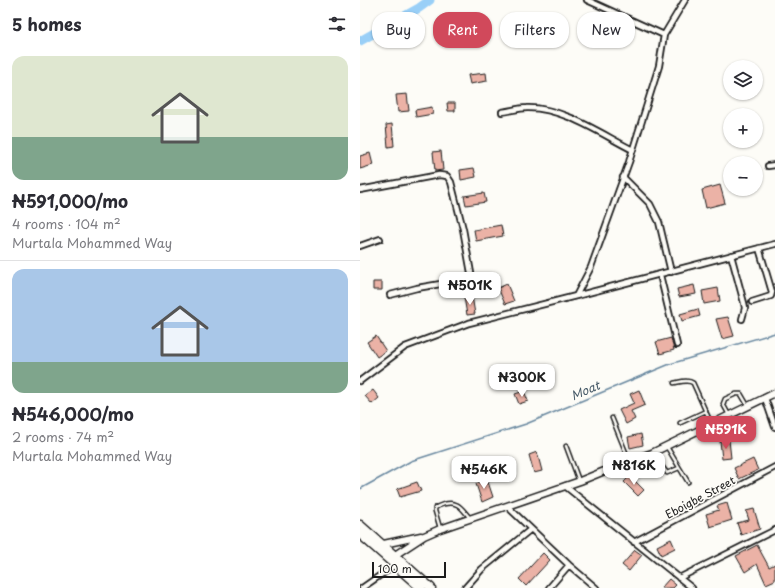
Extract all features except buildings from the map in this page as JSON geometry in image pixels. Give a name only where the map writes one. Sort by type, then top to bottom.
[{"type":"highway","points":[[360,525],[421,588]]},
{"type":"highway","points":[[360,534],[378,545]]},
{"type":"highway","points":[[393,560],[431,588]]},
{"type":"street","points":[[587,0],[664,35]]},
{"type":"street","points":[[576,296],[591,267],[633,150],[659,66],[664,35],[685,0]]},
{"type":"street","points":[[502,112],[526,108],[540,109],[562,114],[633,150]]},
{"type":"street","points":[[768,166],[775,165]]},
{"type":"street","points":[[360,190],[439,174],[447,176],[451,182],[463,229],[471,272],[469,277],[464,280],[417,288],[390,296]]},
{"type":"street","points":[[623,177],[650,204],[659,222],[671,272]]},
{"type":"street","points":[[360,246],[380,239]]},
{"type":"street","points":[[360,381],[405,348],[469,323],[660,275],[775,244]]},
{"type":"street","points":[[752,302],[771,296],[772,292],[759,248]]},
{"type":"street","points":[[731,255],[745,308],[742,319]]},
{"type":"street","points":[[660,275],[677,345]]},
{"type":"street","points":[[378,545],[424,536],[471,518],[508,507],[580,481],[667,447],[775,393]]},
{"type":"street","points":[[765,398],[775,427]]},
{"type":"street","name":"Eboigbe Street","points":[[634,542],[775,467]]},
{"type":"street","points":[[565,486],[692,588]]},
{"type":"street","points":[[508,507],[569,565],[596,588]]},
{"type":"street","points":[[465,588],[482,569],[531,529]]},
{"type":"street","points":[[679,578],[775,530]]},
{"type":"street","points":[[362,588],[393,560],[424,536]]},
{"type":"street","points":[[549,588],[569,565]]},
{"type":"lane","points":[[674,383],[687,381],[693,383],[712,425]]},
{"type":"lane","points":[[730,416],[724,404],[725,399],[736,394],[741,394],[748,407]]},
{"type":"lane","points":[[680,423],[706,410]]},
{"type":"lane","points":[[612,418],[629,461]]},
{"type":"lane","points":[[566,446],[580,481]]},
{"type":"lane","points":[[667,447],[688,482]]},
{"type":"lane","points":[[652,453],[667,474],[679,468]]},
{"type":"lane","points":[[440,529],[435,511],[435,508],[438,506],[456,503],[471,518]]},
{"type":"waterway","points":[[360,41],[419,8],[430,0]]},
{"type":"waterway","name":"Moat","points":[[360,489],[411,461],[526,424],[670,364],[775,333]]}]
